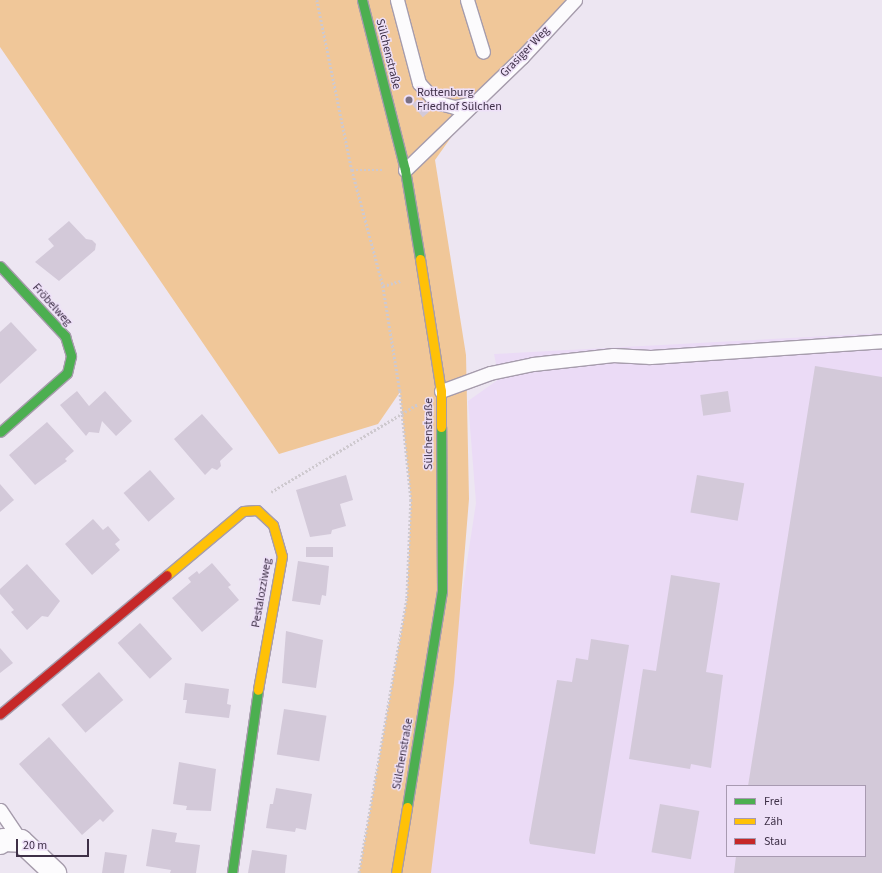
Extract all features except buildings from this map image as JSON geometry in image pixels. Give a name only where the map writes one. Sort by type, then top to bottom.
[{"type":"street","name":"Sülchenstraße","points":[[362,0],[405,170],[441,391],[442,591],[396,873]]},
{"type":"street","name":"Fröbelweg","points":[[0,266],[65,336],[71,356],[67,373],[0,432]]},
{"type":"street","name":"Pestalozziweg","points":[[232,873],[249,737],[282,556],[273,525],[257,510],[243,511]]},
{"type":"street","points":[[0,714],[243,511]]},
{"type":"street","points":[[11,842],[55,873]]},
{"type":"lane","points":[[398,0],[420,83],[436,102],[455,107],[476,102]]},
{"type":"lane","points":[[467,0],[483,52]]},
{"type":"lane","name":"Grasiger Weg","points":[[405,170],[476,102],[575,0]]},
{"type":"lane","points":[[441,391],[490,373],[533,364],[613,356],[650,357],[882,340]]},
{"type":"lane","points":[[0,810],[11,842]]},
{"type":"path","points":[[317,0],[352,170],[382,286],[403,413],[411,500],[408,599],[359,873]]},
{"type":"path","points":[[243,511],[441,391]]},
{"type":"shaded area","points":[[0,0],[580,0],[476,102],[435,160],[466,355],[469,499],[454,683],[431,873],[359,873],[407,599],[411,500],[400,392],[378,424],[279,454],[0,47]]},
{"type":"shaded area","points":[[882,333],[882,873],[419,873],[476,503],[468,401],[499,379],[494,354]]},
{"type":"traffic: fast","points":[[362,0],[405,170],[420,259]]},
{"type":"traffic: fast","points":[[0,266],[65,336],[71,356],[67,373],[0,432]]},
{"type":"traffic: fast","points":[[407,807],[442,591],[441,427]]},
{"type":"traffic: fast","points":[[232,873],[258,690]]},
{"type":"traffic: slow","points":[[420,259],[441,391],[441,427]]},
{"type":"traffic: slow","points":[[167,575],[243,511],[257,510],[273,525],[282,556],[258,690]]},
{"type":"traffic: slow","points":[[396,873],[407,807]]},
{"type":"traffic: jam","points":[[0,714],[167,575]]},
{"type":"place","name":"Rottenburg Friedhof Sülchen","points":[[409,100]]}]
